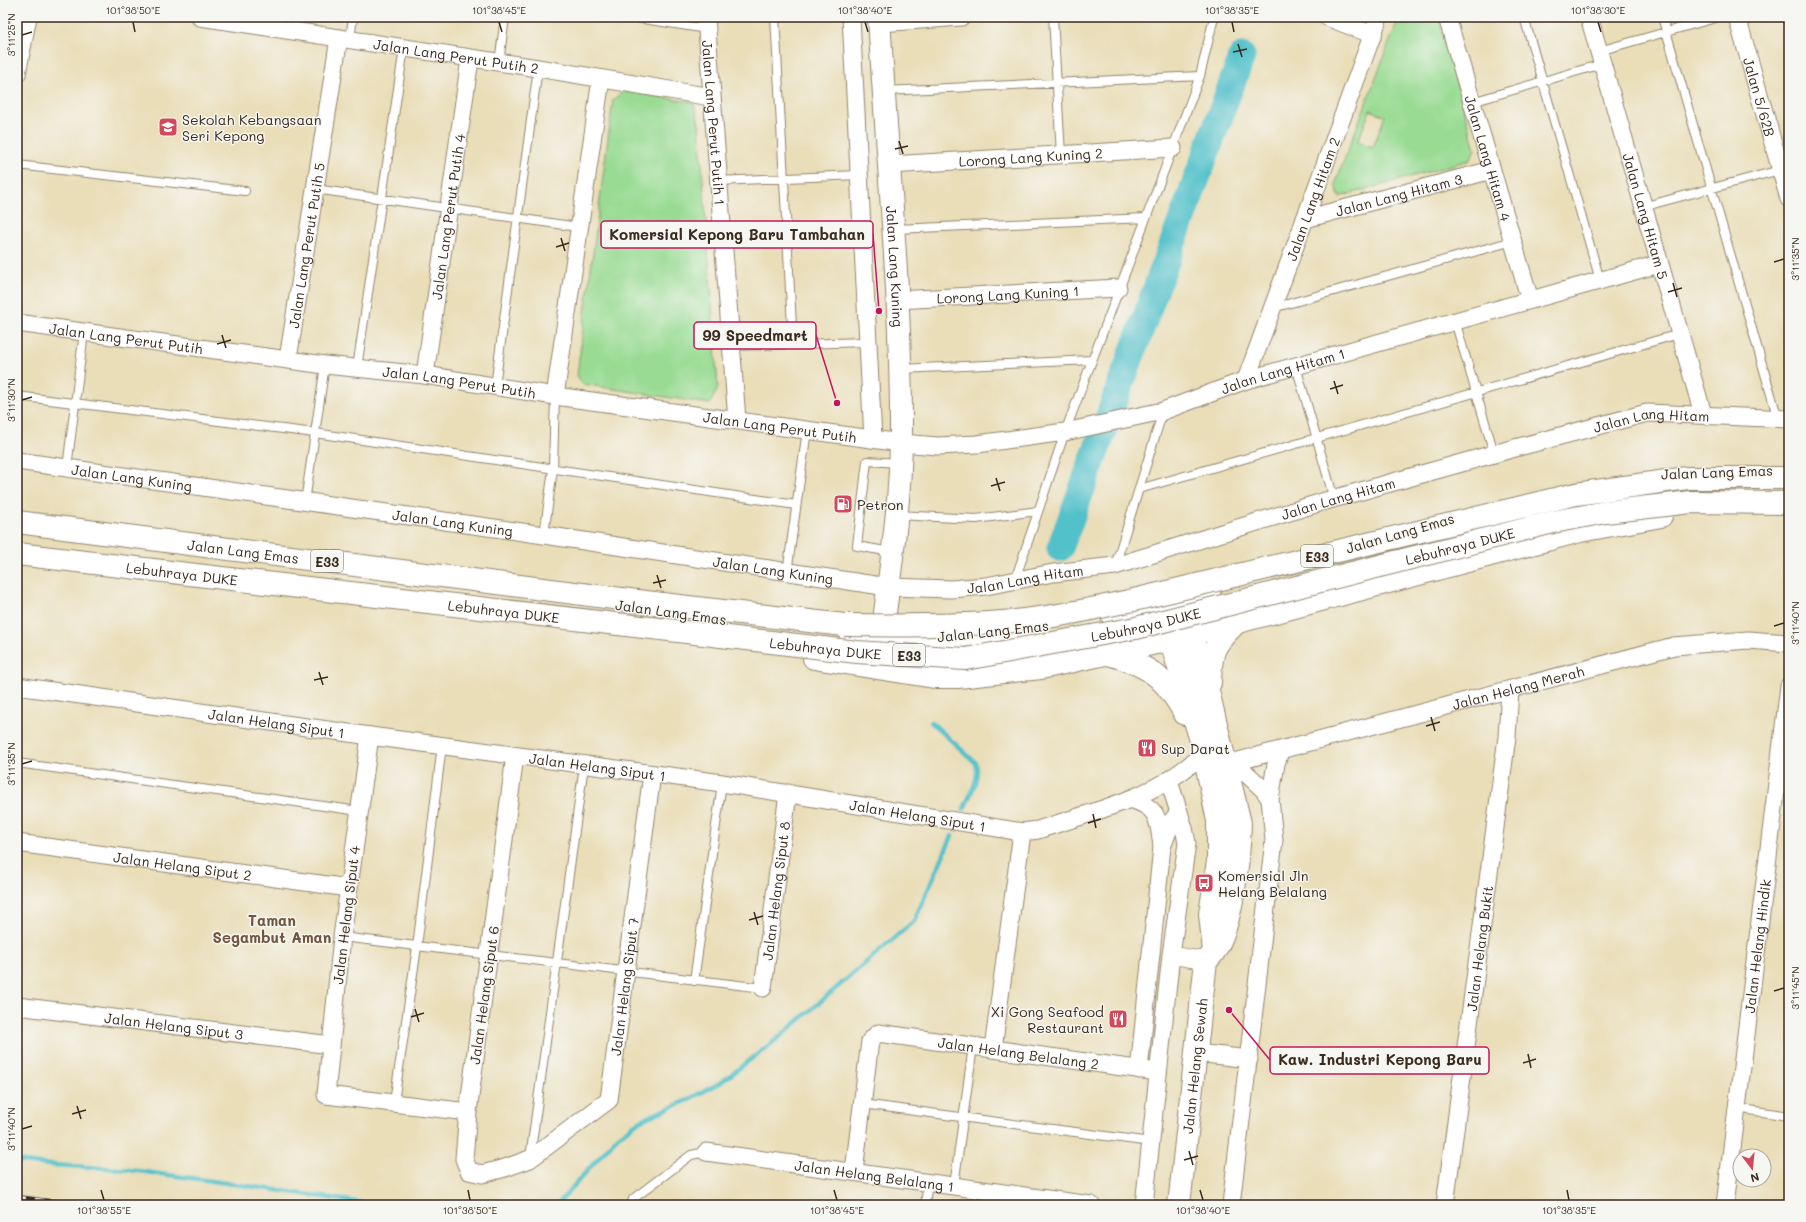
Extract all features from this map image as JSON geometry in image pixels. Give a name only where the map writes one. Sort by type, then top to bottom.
[{"type":"main road","name":"Jalan Lang Kuning","points":[[879,20],[890,165],[901,369],[900,453],[896,514],[882,637]]},
{"type":"main road","name":"Jalan Lang Emas","points":[[17,517],[734,621],[882,637],[974,636],[1082,621],[1170,603],[1258,574],[1559,489],[1619,479],[1678,472],[1789,471]]},
{"type":"main road","name":"Lebuhraya DUKE","points":[[17,522],[638,601],[844,625],[900,626],[1016,620],[1078,612],[1576,494],[1687,478],[1789,478]]},
{"type":"main road","name":"Lebuhraya DUKE","points":[[17,554],[857,652],[965,659],[1136,628],[1576,518],[1657,505],[1691,502],[1789,503]]},
{"type":"main road","name":"Jalan Lang Emas","points":[[17,559],[415,608],[534,621],[842,661],[934,677],[958,677],[1001,671],[1041,668],[1181,637],[1580,531],[1640,518],[1698,511],[1748,510],[1789,513]]},
{"type":"main road","name":"Jalan Helang Sewah","points":[[1170,603],[1181,637],[1202,749],[1218,821],[1218,861],[1210,914],[1210,957],[1179,1205]]},
{"type":"main road","points":[[1209,695],[1211,661],[1214,648],[1220,639],[1237,622]]},
{"type":"main road","points":[[882,637],[887,656],[902,663],[1001,671]]},
{"type":"main road","name":"Jalan Helang Sewah","points":[[1181,637],[1209,695],[1231,764],[1240,823],[1240,842],[1230,914],[1210,957]]},
{"type":"main road","points":[[1108,654],[1130,661],[1158,675],[1175,696],[1202,749]]},
{"type":"street","points":[[17,74],[28,17]]},
{"type":"street","name":"Jalan Lang Perut Putih 2","points":[[200,17],[470,59],[538,68],[711,97]]},
{"type":"street","points":[[851,17],[873,439]]},
{"type":"street","points":[[879,20],[961,17]]},
{"type":"street","points":[[1327,17],[1372,35]]},
{"type":"street","name":"Jalan Lang Hitam 2","points":[[1246,380],[1379,17]]},
{"type":"street","name":"Jalan Lang Hitam 4","points":[[1447,17],[1530,300]]},
{"type":"street","name":"Jalan Lang Hitam 5","points":[[1589,17],[1702,414]]},
{"type":"street","name":"Jalan 5/62B","points":[[1737,17],[1788,194]]},
{"type":"street","name":"Jalan Lang Perut Putih 1","points":[[707,23],[711,97],[737,420]]},
{"type":"street","name":"Jalan Lang Perut Putih 5","points":[[288,359],[315,189],[345,39]]},
{"type":"street","name":"Jalan Lang Perut Putih 4","points":[[425,375],[470,59]]},
{"type":"street","points":[[554,396],[601,79]]},
{"type":"street","name":"Lorong Lang Kuning 2","points":[[890,165],[1173,148]]},
{"type":"street","name":"Jalan Lang Hitam 3","points":[[1305,219],[1492,170]]},
{"type":"street","name":"Jalan Lang Hitam 1","points":[[900,453],[1070,431],[1144,416],[1163,411],[1246,380],[1659,264]]},
{"type":"street","name":"Lorong Lang Kuning 1","points":[[897,300],[1118,288]]},
{"type":"street","name":"Jalan Lang Perut Putih","points":[[17,323],[325,365],[425,375],[554,396],[873,439],[900,453]]},
{"type":"street","name":"Jalan Lang Hitam","points":[[888,587],[968,588],[1115,566],[1334,498],[1647,413],[1702,414],[1783,419]]},
{"type":"street","name":"Jalan Lang Kuning","points":[[17,461],[305,503],[544,535],[787,573],[888,587]]},
{"type":"street","name":"Jalan Helang Merah","points":[[1231,764],[1674,646],[1748,640],[1789,643]]},
{"type":"street","name":"Jalan Helang Siput 1","points":[[17,686],[442,746],[722,783],[1022,832],[1038,830],[1130,799],[1169,781],[1189,768],[1202,749]]},
{"type":"street","name":"Jalan Helang Hindik","points":[[1725,1205],[1789,686]]},
{"type":"street","name":"Jalan Helang Bukit","points":[[1445,1205],[1505,753],[1510,690]]},
{"type":"street","name":"Jalan Helang Siput 4","points":[[370,736],[342,937],[326,1095],[394,1102]]},
{"type":"street","points":[[1231,1205],[1274,840],[1270,799],[1276,764],[1280,751]]},
{"type":"street","name":"Jalan Helang Siput 6","points":[[515,756],[490,956],[468,1112],[464,1159],[469,1171],[482,1174],[505,1168],[530,1158]]},
{"type":"street","points":[[1231,764],[1264,790],[1270,799]]},
{"type":"street","name":"Jalan Helang Siput 7","points":[[530,1158],[610,1100],[652,774]]},
{"type":"street","points":[[1144,1205],[1170,955],[1186,843],[1179,812],[1169,781]]},
{"type":"street","name":"Jalan Helang Siput 8","points":[[763,988],[788,793]]},
{"type":"street","points":[[1130,799],[1144,803],[1157,817],[1162,847]]},
{"type":"street","points":[[1139,1070],[1162,847],[1172,821],[1179,812]]},
{"type":"street","points":[[993,1049],[1022,832]]},
{"type":"street","name":"Jalan Helang Siput 2","points":[[17,843],[349,888]]},
{"type":"street","points":[[1170,955],[1210,957]]},
{"type":"street","name":"Jalan Helang Siput 3","points":[[17,1006],[331,1045]]},
{"type":"street","name":"Jalan Helang Belalang 2","points":[[862,1104],[870,1041],[878,1033],[1158,1072]]},
{"type":"street","points":[[1197,1053],[1249,1059]]},
{"type":"street","points":[[394,1102],[468,1112]]},
{"type":"street","points":[[854,1171],[862,1104]]},
{"type":"street","name":"Jalan Helang Belalang 1","points":[[706,1152],[854,1171],[1091,1205]]},
{"type":"lane","points":[[345,39],[353,17]]},
{"type":"lane","points":[[500,63],[505,17]]},
{"type":"lane","points":[[631,17],[707,23]]},
{"type":"lane","points":[[775,17],[793,344]]},
{"type":"lane","points":[[1053,17],[1062,155]]},
{"type":"lane","points":[[1015,580],[1038,511],[1070,431],[1092,360],[1118,288],[1200,76],[1214,17]]},
{"type":"lane","points":[[1524,17],[1600,280]]},
{"type":"lane","points":[[1662,17],[1712,189],[1783,419]]},
{"type":"lane","points":[[1472,102],[1542,81],[1666,32],[1719,17]]},
{"type":"lane","points":[[357,368],[404,48]]},
{"type":"lane","points":[[495,386],[538,68]]},
{"type":"lane","points":[[884,91],[1200,76]]},
{"type":"lane","points":[[17,165],[245,191]]},
{"type":"lane","points":[[1642,207],[1780,170]]},
{"type":"lane","points":[[718,181],[859,175]]},
{"type":"lane","points":[[315,189],[578,227]]},
{"type":"lane","points":[[893,230],[1146,218]]},
{"type":"lane","points":[[1273,308],[1513,242]]},
{"type":"lane","points":[[1455,321],[1494,454]]},
{"type":"lane","points":[[67,468],[84,332]]},
{"type":"lane","points":[[1138,489],[1679,334]]},
{"type":"lane","points":[[731,346],[867,342]]},
{"type":"lane","points":[[901,369],[1092,360]]},
{"type":"lane","points":[[305,503],[325,365]]},
{"type":"lane","points":[[1296,366],[1334,498]]},
{"type":"lane","points":[[17,396],[315,433],[796,505]]},
{"type":"lane","points":[[544,535],[553,468],[554,396]]},
{"type":"lane","points":[[1115,566],[1163,411]]},
{"type":"lane","points":[[787,573],[807,430]]},
{"type":"lane","points":[[892,552],[857,546],[867,460],[900,453]]},
{"type":"lane","points":[[896,514],[976,520],[1038,511]]},
{"type":"lane","points":[[394,1102],[417,946],[442,746]]},
{"type":"lane","points":[[17,763],[359,811]]},
{"type":"lane","points":[[530,1158],[584,765]]},
{"type":"lane","points":[[694,980],[722,783]]},
{"type":"lane","points":[[342,937],[490,956],[626,970],[763,988]]},
{"type":"lane","points":[[954,1186],[973,1046]]},
{"type":"lane","points":[[862,1104],[1151,1142]]},
{"type":"lane","points":[[1736,1108],[1789,1116]]},
{"type":"lane","points":[[631,1205],[633,1199],[691,1155],[706,1152]]},
{"type":"lane","points":[[925,1205],[928,1182]]},
{"type":"green space","points":[[1399,17],[1438,17],[1475,149],[1470,160],[1339,197],[1335,184]],"holes":[[[1370,110],[1385,116],[1373,147],[1358,141]]]},
{"type":"green space","points":[[623,91],[692,102],[695,107],[699,124],[718,388],[710,404],[582,384],[577,375],[613,100]]},
{"type":"waterway","points":[[1060,548],[1242,56]]},
{"type":"waterway","points":[[931,722],[976,763],[976,781],[964,809]]},
{"type":"waterway","points":[[557,1205],[617,1137],[641,1120],[679,1104],[720,1083],[776,1040],[914,921],[952,836]]},
{"type":"waterway","points":[[17,1161],[129,1170],[377,1205]]},
{"type":"railway","points":[[17,1197],[79,1205]]},
{"type":"place","name":"Sekolah Kebangsaan Seri Kepong","points":[[168,127]]},
{"type":"place","name":"Komersial Kepong Baru Tambahan","points":[[879,311]]},
{"type":"place","name":"99 Speedmart","points":[[837,403]]},
{"type":"place","name":"Petron","points":[[843,504]]},
{"type":"place","name":"Sup Darat","points":[[1147,748]]},
{"type":"place","name":"Komersial Jln Helang Belalang","points":[[1204,883]]},
{"type":"place","name":"Kaw. Industri Kepong Baru","points":[[1229,1010]]},
{"type":"place","name":"Xi Gong Seafood Restaurant","points":[[1118,1019]]},
{"type":"district","name":"Taman Segambut Aman","points":[[272,928]]}]
